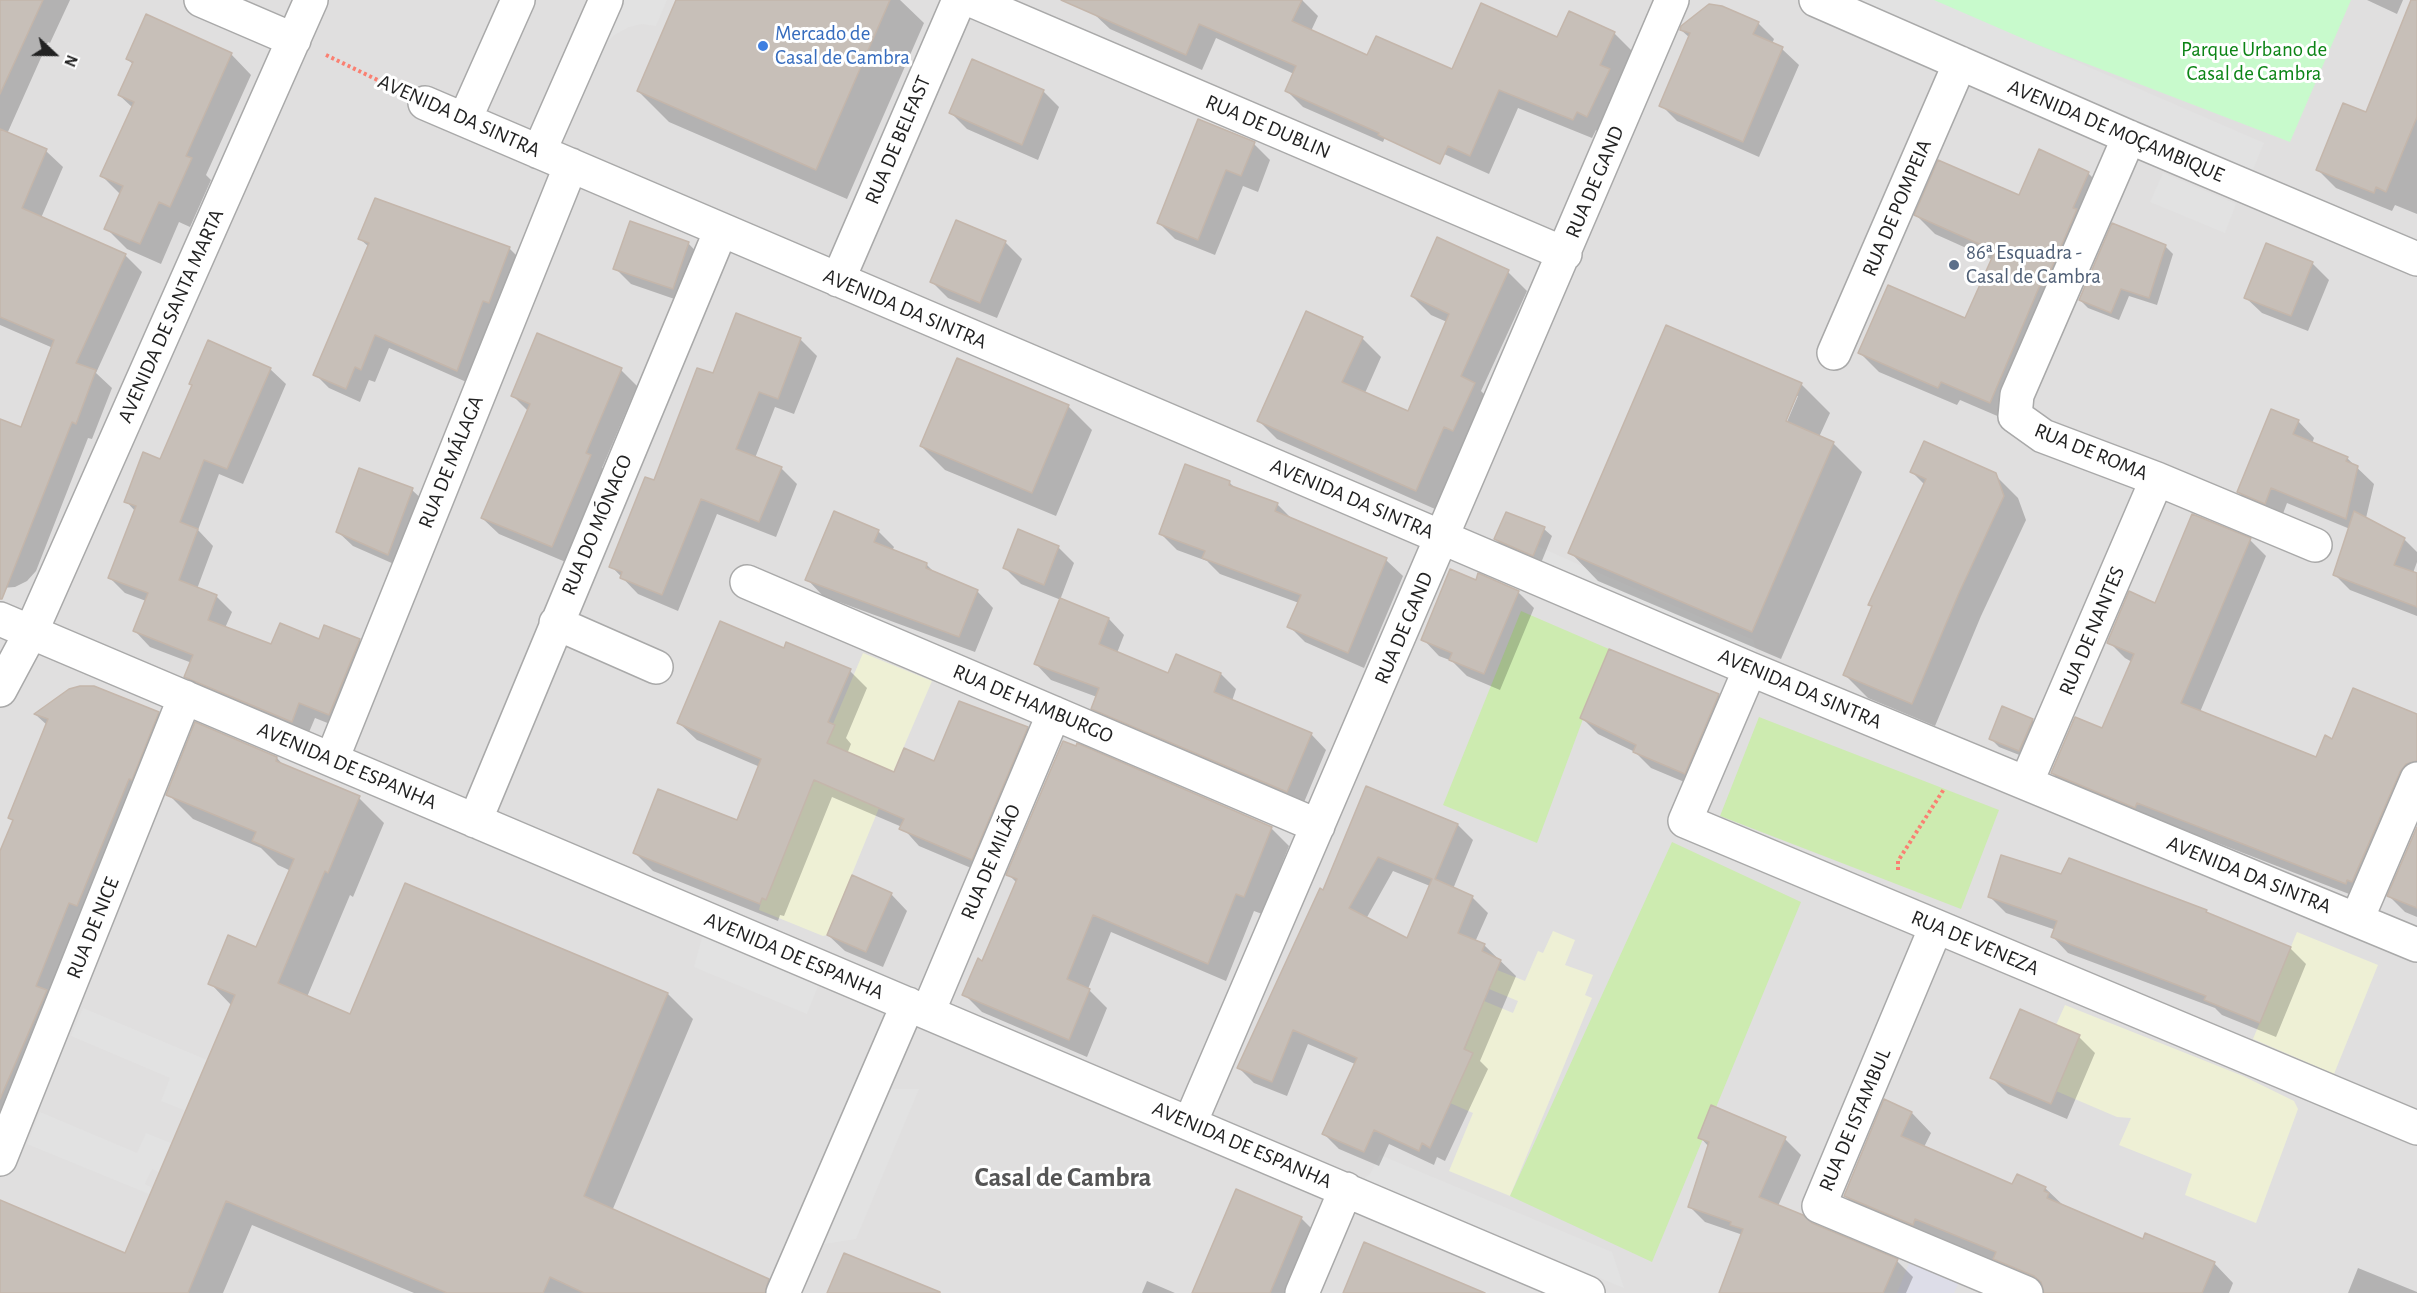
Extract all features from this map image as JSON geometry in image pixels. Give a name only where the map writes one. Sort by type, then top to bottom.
[{"type":"street","points":[[201,0],[294,40]]},
{"type":"street","name":"AVENIDA DE SANTA MARTA","points":[[0,690],[31,632],[311,0]]},
{"type":"street","points":[[465,119],[518,0]]},
{"type":"street","points":[[539,152],[606,0]]},
{"type":"street","name":"RUA DE BELFAST","points":[[838,280],[959,0]]},
{"type":"street","name":"RUA DE DUBLIN","points":[[971,0],[1565,254]]},
{"type":"street","name":"RUA DE GAND","points":[[1190,1123],[1565,254],[1672,0]]},
{"type":"street","name":"AVENIDA DE MOÇAMBIQUE","points":[[1816,0],[2129,137],[2414,249]]},
{"type":"street","name":"RUA DE POMPEIA","points":[[1834,353],[1960,63]]},
{"type":"street","name":"AVENIDA DA SINTRA","points":[[425,103],[1750,669],[2417,945]]},
{"type":"street","name":"RUA DE ROMA","points":[[2129,137],[2017,395],[2015,416],[2043,436],[2157,479],[2315,545]]},
{"type":"street","name":"RUA DE MÁLAGA","points":[[332,759],[571,165]]},
{"type":"street","name":"RUA DO MÓNACO","points":[[475,821],[721,230]]},
{"type":"street","name":"RUA DE NANTES","points":[[2026,783],[2157,479]]},
{"type":"street","name":"RUA DE HAMBURGO","points":[[747,582],[1318,826]]},
{"type":"street","name":"AVENIDA DE ESPANHA","points":[[0,619],[1588,1293]]},
{"type":"street","points":[[556,623],[656,667]]},
{"type":"street","name":"RUA DE VENEZA","points":[[1750,669],[1685,821],[2417,1128]]},
{"type":"street","name":"RUA DE NICE","points":[[0,1159],[185,697]]},
{"type":"street","name":"RUA DE MILÃO","points":[[783,1293],[1054,713]]},
{"type":"street","points":[[2357,920],[2417,779]]},
{"type":"street","name":"RUA DE ISTAMBUL","points":[[1936,927],[1819,1206],[2026,1293]]},
{"type":"street","points":[[1302,1293],[1346,1190]]},
{"type":"path","name":"AVENIDA DA SINTRA","points":[[294,40],[425,103]]},
{"type":"path","points":[[1895,909],[1898,861],[1964,758]]},
{"type":"shaded area","points":[[0,0],[2417,0],[2417,1293],[0,1293]]},
{"type":"shaded area","points":[[624,0],[667,0],[656,26],[642,24],[629,27],[606,43]]},
{"type":"shaded area","points":[[1856,0],[1934,0],[2264,143],[2252,172]]},
{"type":"shaded area","points":[[2163,173],[2236,204],[2225,233],[2150,202]]},
{"type":"shaded area","points":[[1532,544],[1753,640],[1758,660],[1511,555]]},
{"type":"shaded area","points":[[703,934],[819,984],[807,1014],[694,967]]},
{"type":"shaded area","points":[[83,1008],[207,1060],[186,1111],[161,1101],[170,1078],[71,1036]]},
{"type":"shaded area","points":[[891,1089],[919,1089],[856,1239],[824,1244]]},
{"type":"shaded area","points":[[40,1112],[137,1153],[146,1133],[171,1143],[159,1172],[152,1169],[145,1184],[152,1188],[149,1194],[27,1144]]},
{"type":"shaded area","points":[[1380,1155],[1612,1252],[1624,1288],[1363,1179],[1370,1174]]},
{"type":"shaded area","points":[[1912,1256],[1961,1277],[1954,1293],[1897,1293]]},
{"type":"green space","name":"Parque Urbano de Casal de Cambra","points":[[1921,0],[2351,0],[2290,142]]},
{"type":"green space","points":[[1521,611],[1609,649],[1537,843],[1443,805]]},
{"type":"green space","points":[[863,653],[932,681],[893,772],[827,743]]},
{"type":"green space","points":[[1759,717],[1999,810],[1961,909],[1720,816]]},
{"type":"green space","points":[[813,779],[879,808],[827,935],[823,936],[759,910],[762,898],[766,899]]},
{"type":"green space","points":[[1672,842],[1801,902],[1652,1262],[1510,1196]]},
{"type":"green space","points":[[1553,931],[1575,940],[1565,965],[1593,975],[1585,995],[1592,998],[1510,1196],[1449,1171],[1473,1113],[1450,1103],[1473,1053],[1465,1049],[1484,1001],[1513,1013],[1518,1001],[1489,989],[1497,970],[1525,981],[1538,951],[1543,953]]},
{"type":"green space","points":[[2297,932],[2378,965],[2334,1074],[2253,1039]]},
{"type":"green space","points":[[2065,1005],[2243,1076],[2294,1101],[2298,1109],[2256,1223],[2185,1195],[2192,1174],[2119,1145],[2131,1118],[2117,1117],[2056,1091],[2056,1025]]},
{"type":"building","points":[[0,0],[43,0],[0,94]]},
{"type":"building","name":"Mercado de Casal de Cambra","points":[[676,0],[890,0],[816,170],[637,91]]},
{"type":"building","points":[[1061,0],[1302,0],[1292,21],[1367,55],[1376,36],[1452,69],[1481,3],[1557,37],[1569,11],[1615,32],[1600,65],[1610,69],[1587,117],[1577,112],[1573,120],[1499,90],[1470,156],[1448,146],[1440,164],[1378,135],[1379,133],[1285,91],[1296,66],[1199,24],[1186,55]]},
{"type":"building","points":[[2411,0],[2417,0],[2417,117],[2386,192],[2376,187],[2374,193],[2316,170],[2343,103],[2366,112]]},
{"type":"building","points":[[1709,4],[1722,6],[1759,22],[1753,34],[1783,47],[1743,142],[1659,106],[1690,33],[1680,30],[1681,26]]},
{"type":"building","points":[[146,14],[232,53],[186,156],[192,158],[170,207],[159,202],[140,244],[104,229],[123,186],[100,176],[134,102],[118,95],[133,62],[126,59]]},
{"type":"building","points":[[972,59],[1044,90],[1022,145],[949,113]]},
{"type":"building","points":[[1198,119],[1255,142],[1241,176],[1226,170],[1198,240],[1157,223]]},
{"type":"building","points":[[0,129],[47,149],[22,208],[126,254],[76,363],[96,370],[76,424],[72,422],[2,599],[0,599],[0,419],[21,427],[54,340],[0,317]]},
{"type":"building","points":[[2039,149],[2089,172],[2073,208],[2077,209],[2044,286],[2040,285],[1990,403],[1941,382],[1938,388],[1858,353],[1888,285],[1965,318],[1995,251],[1914,215],[1938,160],[2019,195]]},
{"type":"building","points":[[375,198],[510,247],[489,303],[483,301],[457,371],[375,335],[361,370],[355,367],[346,389],[313,375],[369,243],[358,239]]},
{"type":"building","points":[[956,220],[1006,241],[980,303],[930,282]]},
{"type":"building","points":[[630,221],[689,242],[673,289],[613,269]]},
{"type":"building","points":[[2112,223],[2166,245],[2149,298],[2121,289],[2111,313],[2079,300]]},
{"type":"building","points":[[1437,237],[1509,270],[1461,376],[1475,383],[1453,431],[1444,427],[1416,491],[1257,421],[1306,311],[1363,337],[1342,382],[1408,411],[1449,314],[1411,296]]},
{"type":"building","points":[[2266,243],[2313,262],[2291,316],[2244,298]]},
{"type":"building","points":[[736,313],[801,338],[778,399],[759,392],[736,449],[782,467],[759,522],[701,499],[662,595],[620,578],[622,572],[609,567],[645,477],[654,480],[697,368],[713,373]]},
{"type":"building","points":[[1666,325],[1802,383],[1786,421],[1834,442],[1752,632],[1568,553]]},
{"type":"building","points":[[537,333],[622,368],[586,453],[591,455],[552,547],[481,518],[530,404],[511,396]]},
{"type":"building","points":[[208,340],[271,368],[227,469],[204,460],[180,522],[198,529],[179,580],[217,595],[208,620],[271,644],[280,623],[319,639],[324,625],[360,639],[329,715],[299,703],[292,722],[184,677],[193,655],[133,631],[148,593],[108,578],[136,506],[124,502],[143,452],[160,459],[192,385],[189,384]]},
{"type":"building","points":[[957,358],[1069,405],[1032,493],[920,446]]},
{"type":"building","points":[[2271,409],[2299,420],[2293,434],[2348,457],[2346,461],[2358,466],[2346,519],[2271,488],[2265,504],[2237,492]]},
{"type":"building","points":[[1924,441],[1996,473],[2004,496],[1959,593],[1912,704],[1843,675],[1872,606],[1868,605],[1926,479],[1910,472]]},
{"type":"building","points":[[1185,464],[1230,481],[1229,485],[1278,503],[1275,511],[1387,558],[1348,653],[1287,627],[1301,595],[1202,558],[1205,551],[1159,534]]},
{"type":"building","points":[[359,468],[413,488],[388,555],[336,532]]},
{"type":"building","points":[[834,511],[879,530],[874,542],[927,563],[926,568],[978,590],[959,637],[805,580]]},
{"type":"building","points":[[2354,511],[2405,538],[2394,565],[2417,573],[2417,607],[2333,575]]},
{"type":"building","points":[[1506,512],[1545,527],[1533,556],[1494,539]]},
{"type":"building","points":[[2192,514],[2251,538],[2181,703],[2316,757],[2325,735],[2332,739],[2353,688],[2417,714],[2417,761],[2406,764],[2400,772],[2352,882],[2347,880],[2346,884],[2137,803],[2135,808],[2051,773],[2075,717],[2102,728],[2134,654],[2107,643],[2129,591],[2155,603]]},
{"type":"building","points":[[1018,529],[1059,546],[1044,585],[1003,568]]},
{"type":"building","points":[[1450,569],[1476,580],[1478,573],[1519,591],[1484,674],[1449,660],[1452,653],[1421,640]]},
{"type":"building","points":[[1060,598],[1109,618],[1099,644],[1168,673],[1176,654],[1221,673],[1214,692],[1312,733],[1287,792],[1091,709],[1099,688],[1034,664]]},
{"type":"building","points":[[720,621],[784,648],[786,642],[851,669],[828,722],[835,725],[827,743],[894,772],[904,748],[934,761],[959,701],[1028,727],[972,860],[899,829],[904,819],[814,780],[766,900],[762,898],[760,904],[633,853],[658,789],[737,820],[761,759],[677,723]]},
{"type":"building","points":[[1609,649],[1719,694],[1685,774],[1633,752],[1636,745],[1580,718]]},
{"type":"building","points":[[94,686],[159,712],[77,906],[69,903],[36,986],[47,990],[0,1099],[0,851],[13,820],[8,818],[48,719],[34,714],[69,689]]},
{"type":"building","points":[[2002,706],[2033,719],[2019,751],[1989,739]]},
{"type":"building","points":[[195,722],[277,757],[276,761],[360,796],[328,873],[325,871],[278,983],[350,1014],[405,883],[668,993],[584,1196],[769,1279],[765,1293],[584,1293],[550,1277],[543,1293],[447,1293],[226,1201],[188,1293],[0,1293],[0,1200],[125,1253],[235,995],[208,984],[228,935],[256,947],[294,859],[252,841],[256,832],[166,795]]},
{"type":"building","points":[[1063,741],[1076,746],[1077,743],[1272,827],[1244,897],[1236,894],[1208,964],[1093,915],[1067,979],[1090,989],[1069,1040],[962,995],[978,958],[982,961],[1017,879],[1006,875]]},
{"type":"building","points":[[1366,786],[1458,824],[1435,879],[1473,896],[1458,933],[1485,944],[1482,951],[1501,960],[1464,1049],[1473,1053],[1430,1148],[1422,1143],[1419,1151],[1374,1130],[1364,1152],[1322,1134],[1357,1058],[1293,1030],[1272,1082],[1237,1068],[1320,888],[1323,890]],"holes":[[[1378,857],[1432,879],[1407,938],[1349,908]]]},
{"type":"building","points":[[2417,827],[2417,908],[2387,896]]},
{"type":"building","points":[[2001,855],[2061,874],[2069,858],[2207,910],[2206,912],[2291,947],[2260,1023],[2204,1000],[2206,996],[2051,937],[2057,921],[1988,897]]},
{"type":"building","points":[[852,875],[892,893],[866,952],[827,935]]},
{"type":"building","points":[[2020,1009],[2080,1035],[2051,1104],[1990,1078]]},
{"type":"building","points":[[1884,1099],[1912,1112],[1901,1136],[2012,1184],[2017,1174],[2046,1187],[2044,1191],[2049,1193],[2047,1198],[2143,1239],[2145,1233],[2215,1262],[2202,1293],[2044,1293],[2041,1282],[2034,1276],[1993,1259],[1996,1252],[1915,1219],[1913,1225],[1844,1196]]},
{"type":"building","points":[[1711,1105],[1786,1137],[1759,1197],[1803,1215],[1812,1223],[1898,1259],[1883,1293],[1719,1293],[1743,1229],[1730,1225],[1731,1222],[1688,1207],[1709,1142],[1698,1138]]},
{"type":"building","points":[[1236,1189],[1302,1217],[1270,1293],[1192,1293]]},
{"type":"building","points":[[1364,1242],[1485,1293],[1343,1293]]},
{"type":"building","points":[[844,1253],[940,1292],[940,1293],[827,1293]]},
{"type":"place","name":"Mercado de Casal de Cambra","points":[[763,46]]},
{"type":"place","name":"86ª Esquadra - Casal de Cambra","points":[[1954,265]]},
{"type":"district","name":"Casal de Cambra","points":[[1063,1178]]}]
